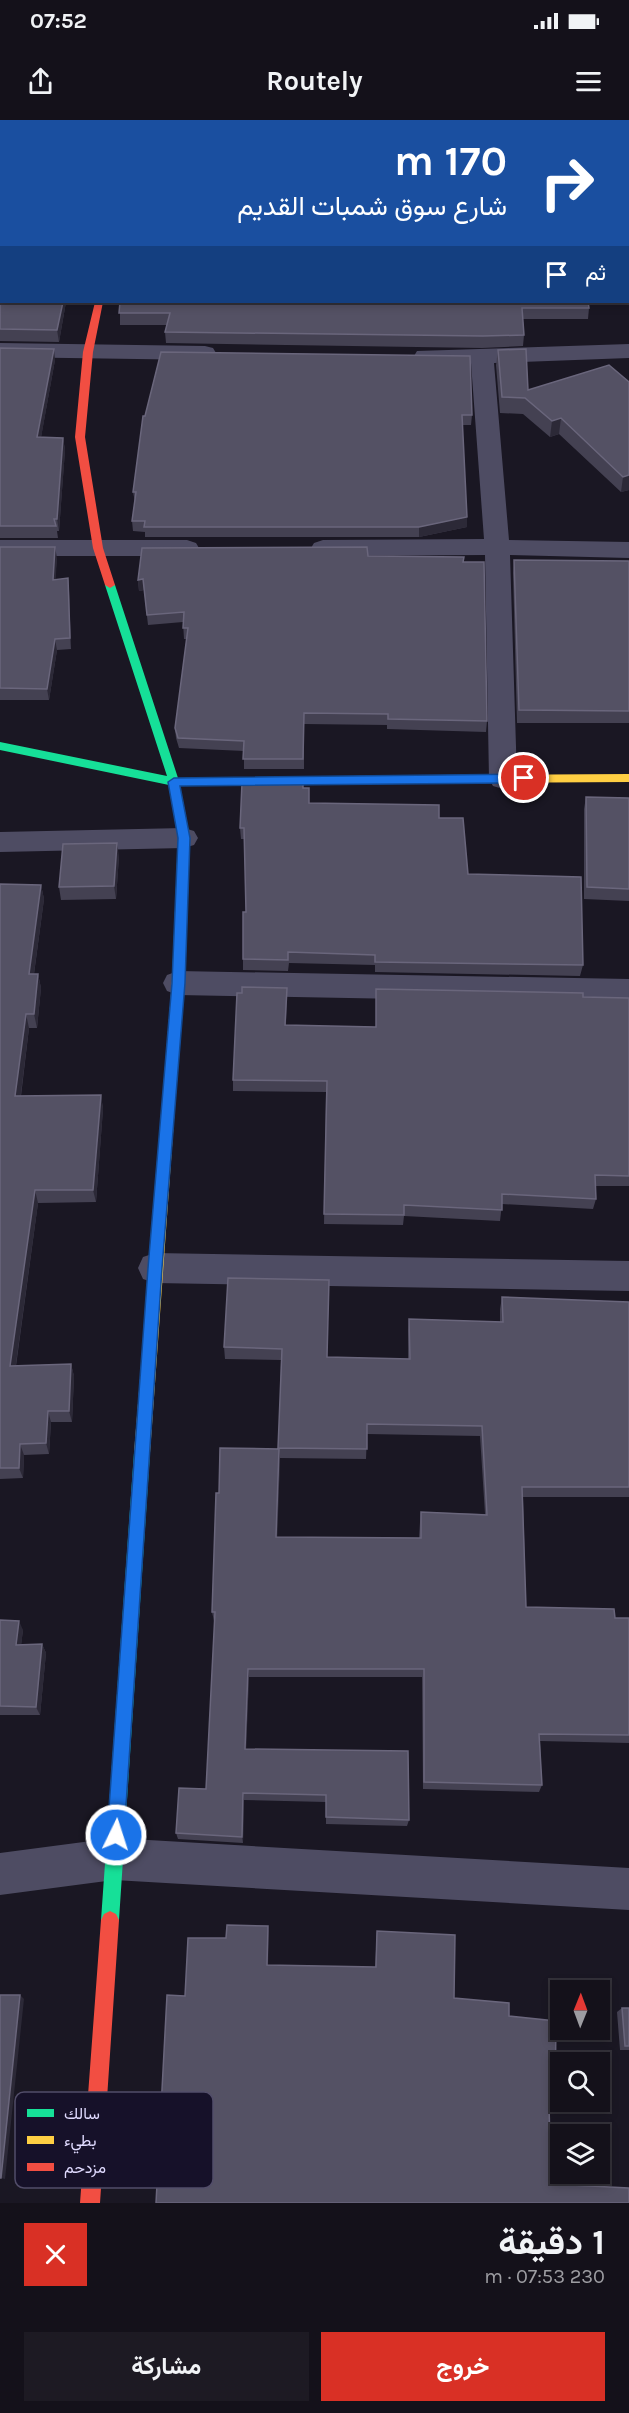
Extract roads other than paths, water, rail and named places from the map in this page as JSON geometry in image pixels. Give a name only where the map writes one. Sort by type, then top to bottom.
[{"type":"street","points":[[98,2092],[155,1268],[178,983],[184,838],[174,782],[98,548],[80,437],[88,352],[99,303]]},
{"type":"street","points":[[0,350],[221,353]]},
{"type":"street","points":[[409,356],[482,357],[629,351]]},
{"type":"street","points":[[482,357],[497,547],[503,778]]},
{"type":"street","points":[[297,548],[497,547],[629,550]]},
{"type":"street","points":[[0,548],[215,548]]},
{"type":"street","points":[[0,746],[174,782],[629,778]]},
{"type":"street","points":[[0,842],[184,838]]},
{"type":"street","points":[[178,983],[629,991]]},
{"type":"street","points":[[155,1268],[629,1276]]},
{"type":"street","points":[[0,1874],[114,1859],[629,1889]]},
{"type":"street","points":[[90,2203],[91,2188]]}]
